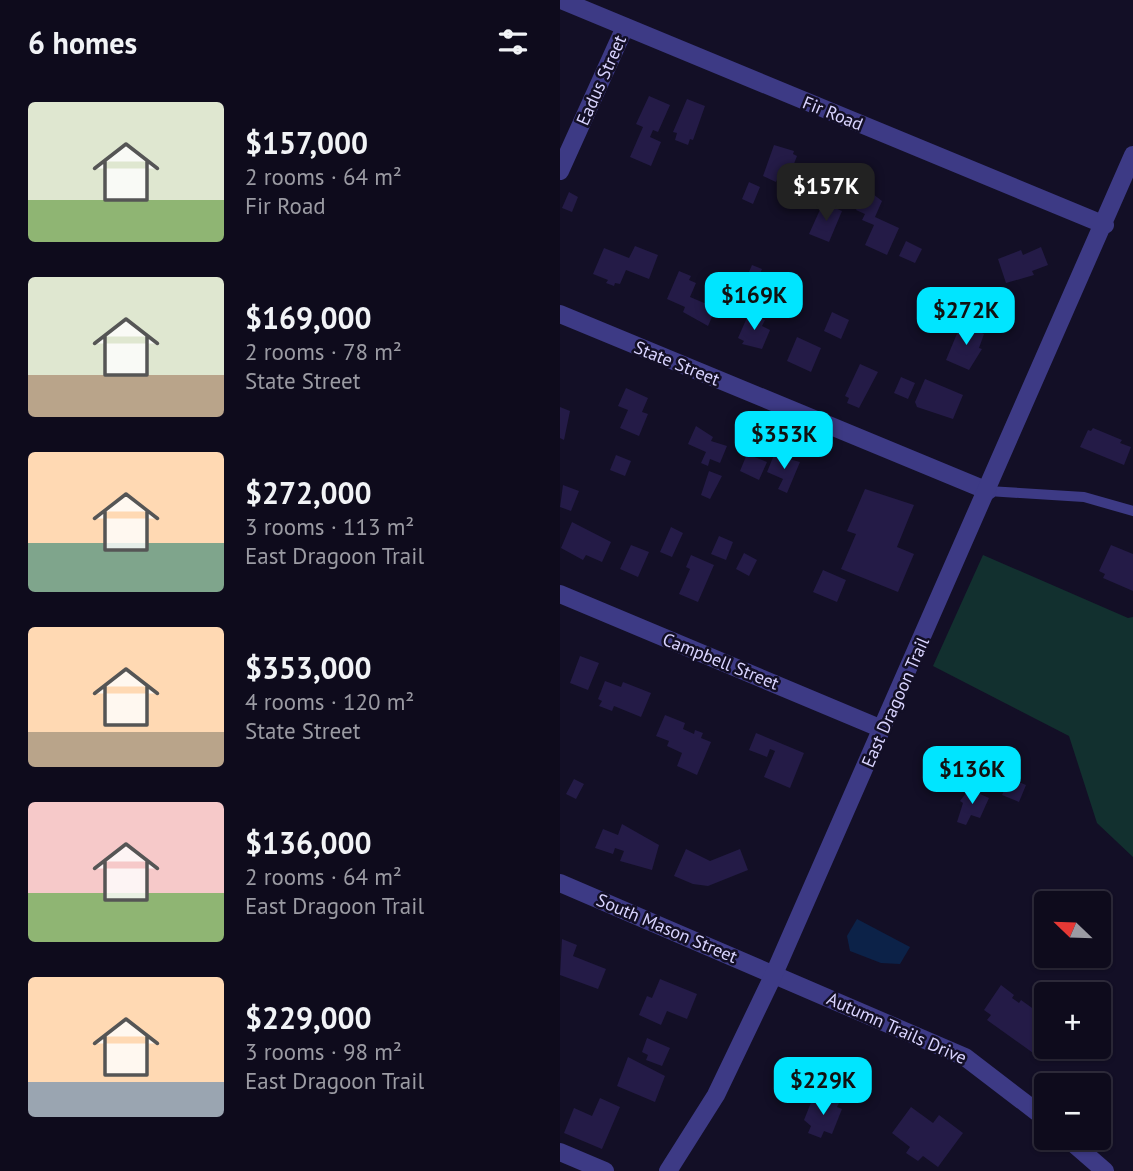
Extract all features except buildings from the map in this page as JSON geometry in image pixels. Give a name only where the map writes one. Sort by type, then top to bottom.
[{"type":"street","name":"Fir Road","points":[[561,0],[1105,225]]},
{"type":"street","name":"Eadus Street","points":[[560,171],[625,27]]},
{"type":"street","name":"East Dragoon Trail","points":[[668,1171],[716,1095],[774,974],[1133,156]]},
{"type":"street","name":"State Street","points":[[560,314],[988,491]]},
{"type":"street","name":"Campbell Street","points":[[560,594],[882,729]]},
{"type":"street","name":"South Mason Street","points":[[560,883],[774,974]]},
{"type":"street","name":"Autumn Trails Drive","points":[[774,974],[965,1057],[1034,1110]]},
{"type":"street","points":[[1081,1150],[1105,1171]]},
{"type":"street","points":[[560,1153],[605,1171]]},
{"type":"lane","points":[[988,491],[1084,497],[1133,511]]},
{"type":"green space","points":[[983,555],[1128,618],[1133,617],[1133,857],[1097,823],[1069,736],[933,666]]},
{"type":"water","points":[[857,919],[910,947],[900,964],[881,963],[850,951],[847,936]]}]
